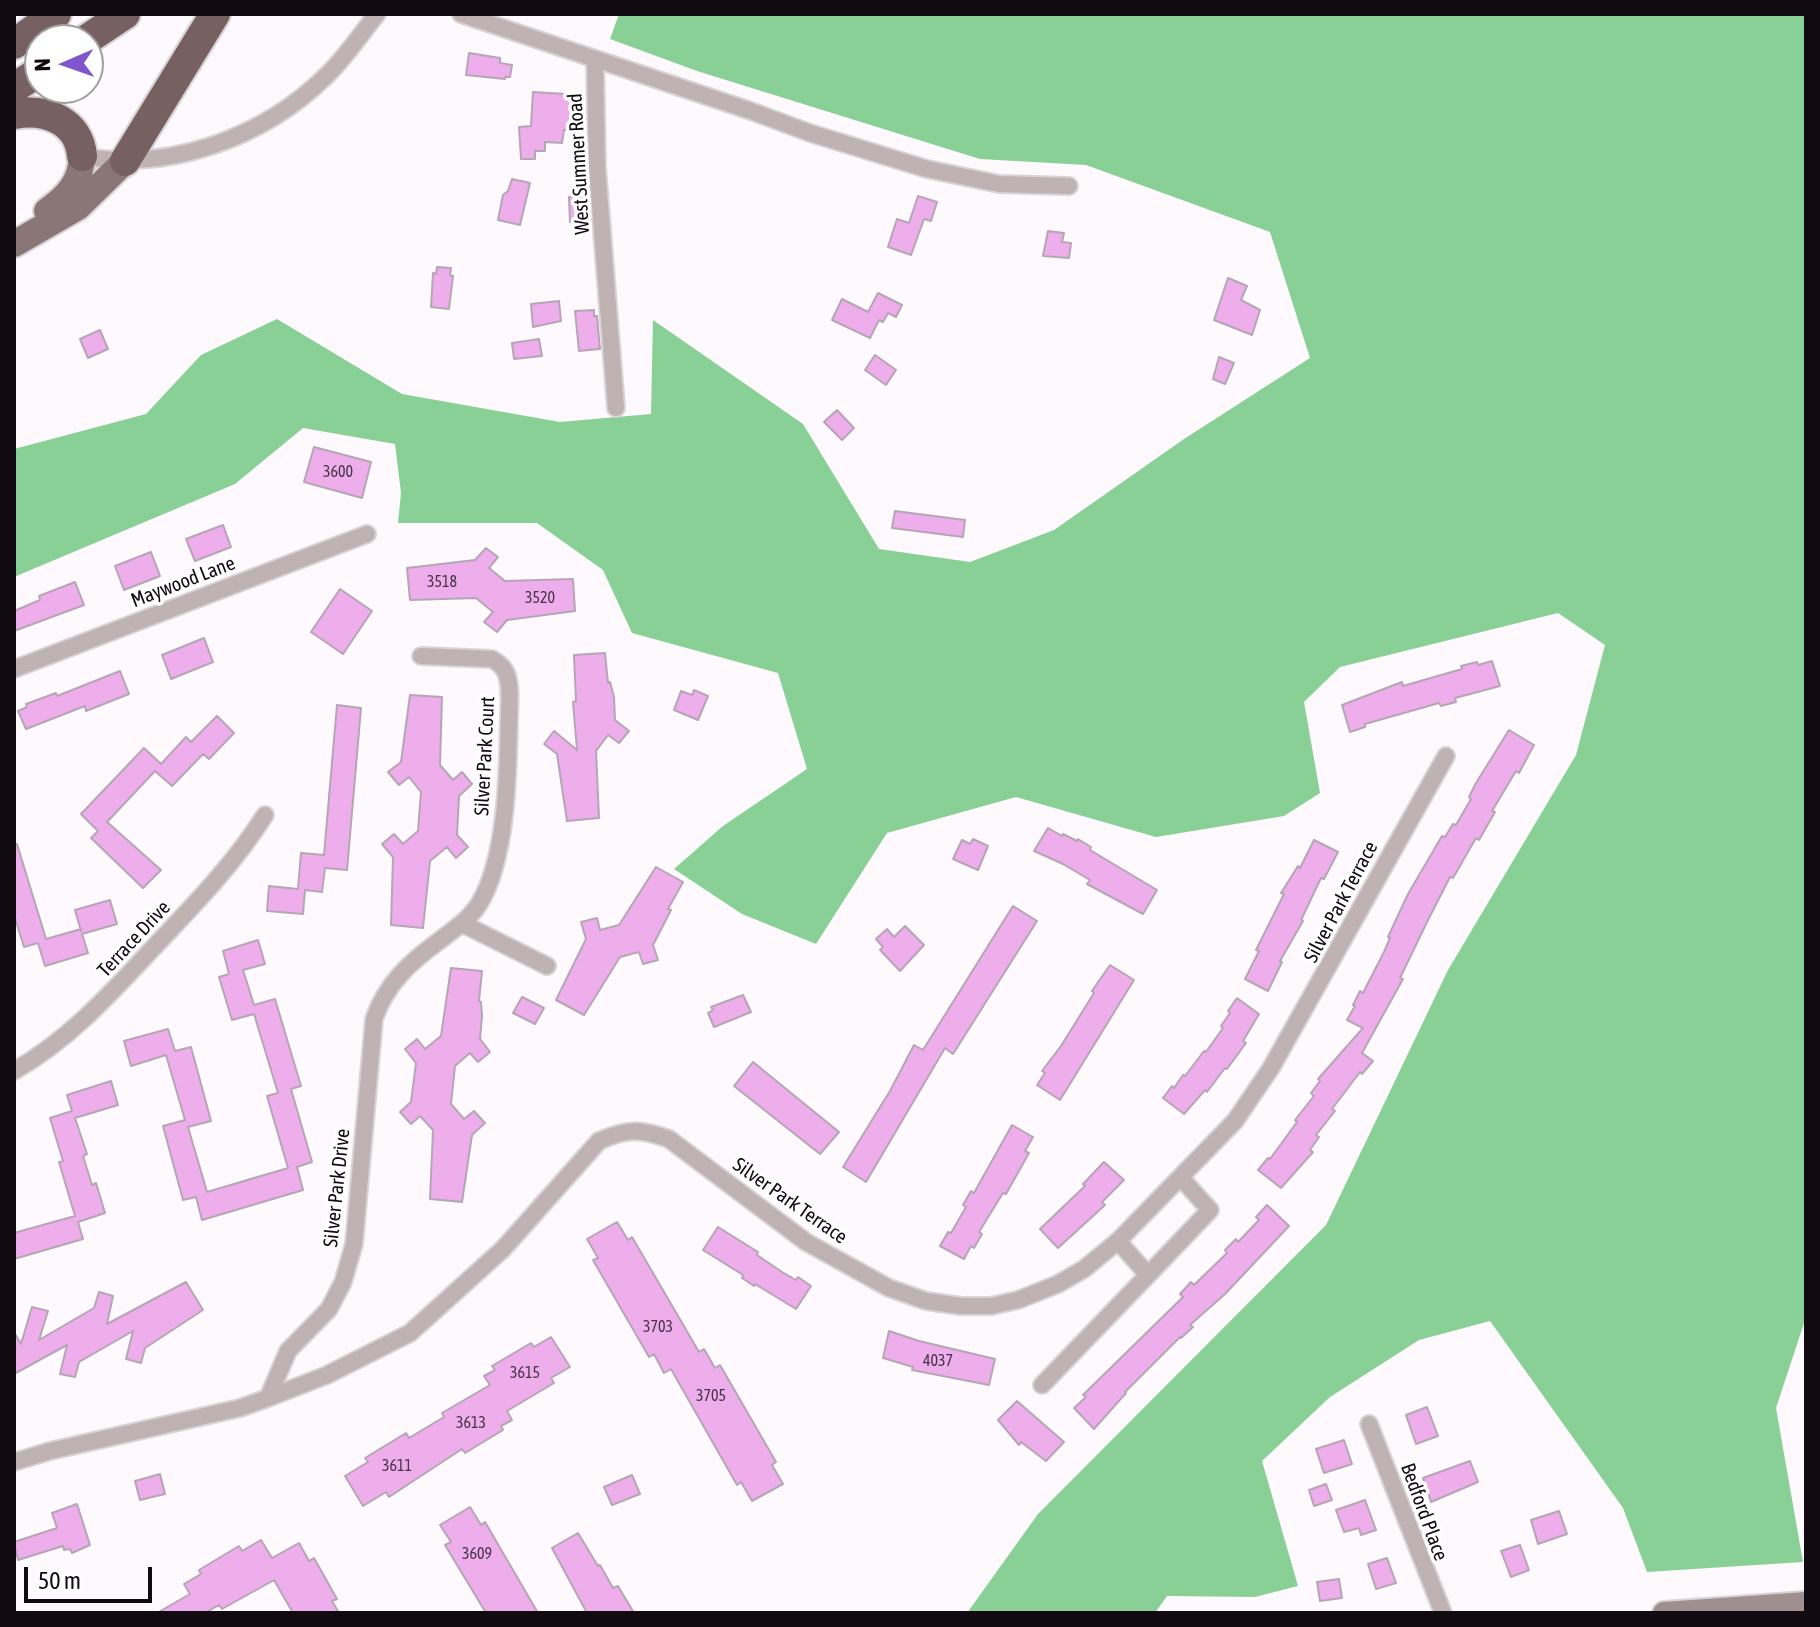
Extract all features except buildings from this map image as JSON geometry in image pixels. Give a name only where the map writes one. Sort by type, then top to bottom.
[{"type":"highway","points":[[14,44],[56,14]]},
{"type":"highway","points":[[104,28],[125,14]]},
{"type":"highway","points":[[125,161],[215,14]]},
{"type":"highway","points":[[14,114],[40,113],[66,123],[78,137],[82,156]]},
{"type":"main road","points":[[14,231],[57,204],[72,190],[82,156]]},
{"type":"main road","points":[[14,244],[78,207],[125,161]]},
{"type":"street","points":[[82,156],[125,161],[171,156],[228,140],[298,101],[327,75],[377,14]]},
{"type":"street","points":[[461,14],[810,133],[927,169],[999,184],[1069,186]]},
{"type":"street","name":"West Summer Road","points":[[595,59],[597,167],[616,408]]},
{"type":"street","name":"Maywood Lane","points":[[14,669],[367,534]]},
{"type":"street","name":"Silver Park Court","points":[[421,656],[492,659],[507,673],[509,729],[501,832],[487,891],[463,924]]},
{"type":"street","name":"Silver Park Terrace","points":[[268,1398],[327,1375],[410,1333],[503,1249],[599,1141],[620,1131],[644,1130],[669,1139],[806,1242],[889,1288],[926,1301],[991,1306],[1018,1300],[1058,1284],[1084,1269],[1118,1241],[1235,1121],[1271,1068],[1446,756]]},
{"type":"street","name":"Terrace Drive","points":[[14,1071],[40,1056],[94,1012],[216,880],[244,847],[265,815]]},
{"type":"street","points":[[463,924],[547,966]]},
{"type":"street","name":"Silver Park Drive","points":[[268,1398],[288,1351],[329,1309],[347,1269],[354,1244],[374,1019],[381,999],[413,961],[463,924]]},
{"type":"street","points":[[1042,1385],[1210,1210],[1181,1178]]},
{"type":"street","points":[[1118,1241],[1148,1275]]},
{"type":"street","points":[[14,1462],[240,1408],[268,1398]]},
{"type":"street","name":"Bedford Place","points":[[1369,1424],[1443,1613]]},
{"type":"street","points":[[1664,1613],[1806,1603]]},
{"type":"green space","points":[[619,14],[1806,14],[1806,1299],[1804,1323],[1776,1408],[1803,1562],[1647,1572],[1623,1508],[1490,1321],[1419,1340],[1330,1397],[1262,1461],[1298,1586],[1255,1597],[1167,1596],[1155,1613],[967,1613],[1038,1514],[1326,1225],[1448,970],[1576,755],[1605,645],[1558,613],[1340,667],[1304,702],[1320,793],[1284,816],[1156,837],[1016,797],[887,833],[816,944],[742,914],[674,869],[723,826],[807,769],[778,673],[632,633],[603,570],[537,523],[398,523],[401,493],[395,444],[303,428],[235,484],[14,577],[14,449],[146,414],[201,355],[277,319],[402,394],[560,422],[651,414],[653,320],[803,424],[879,549],[970,562],[1054,530],[1184,439],[1310,358],[1270,232],[1086,165],[980,159],[697,71],[610,39]]}]
